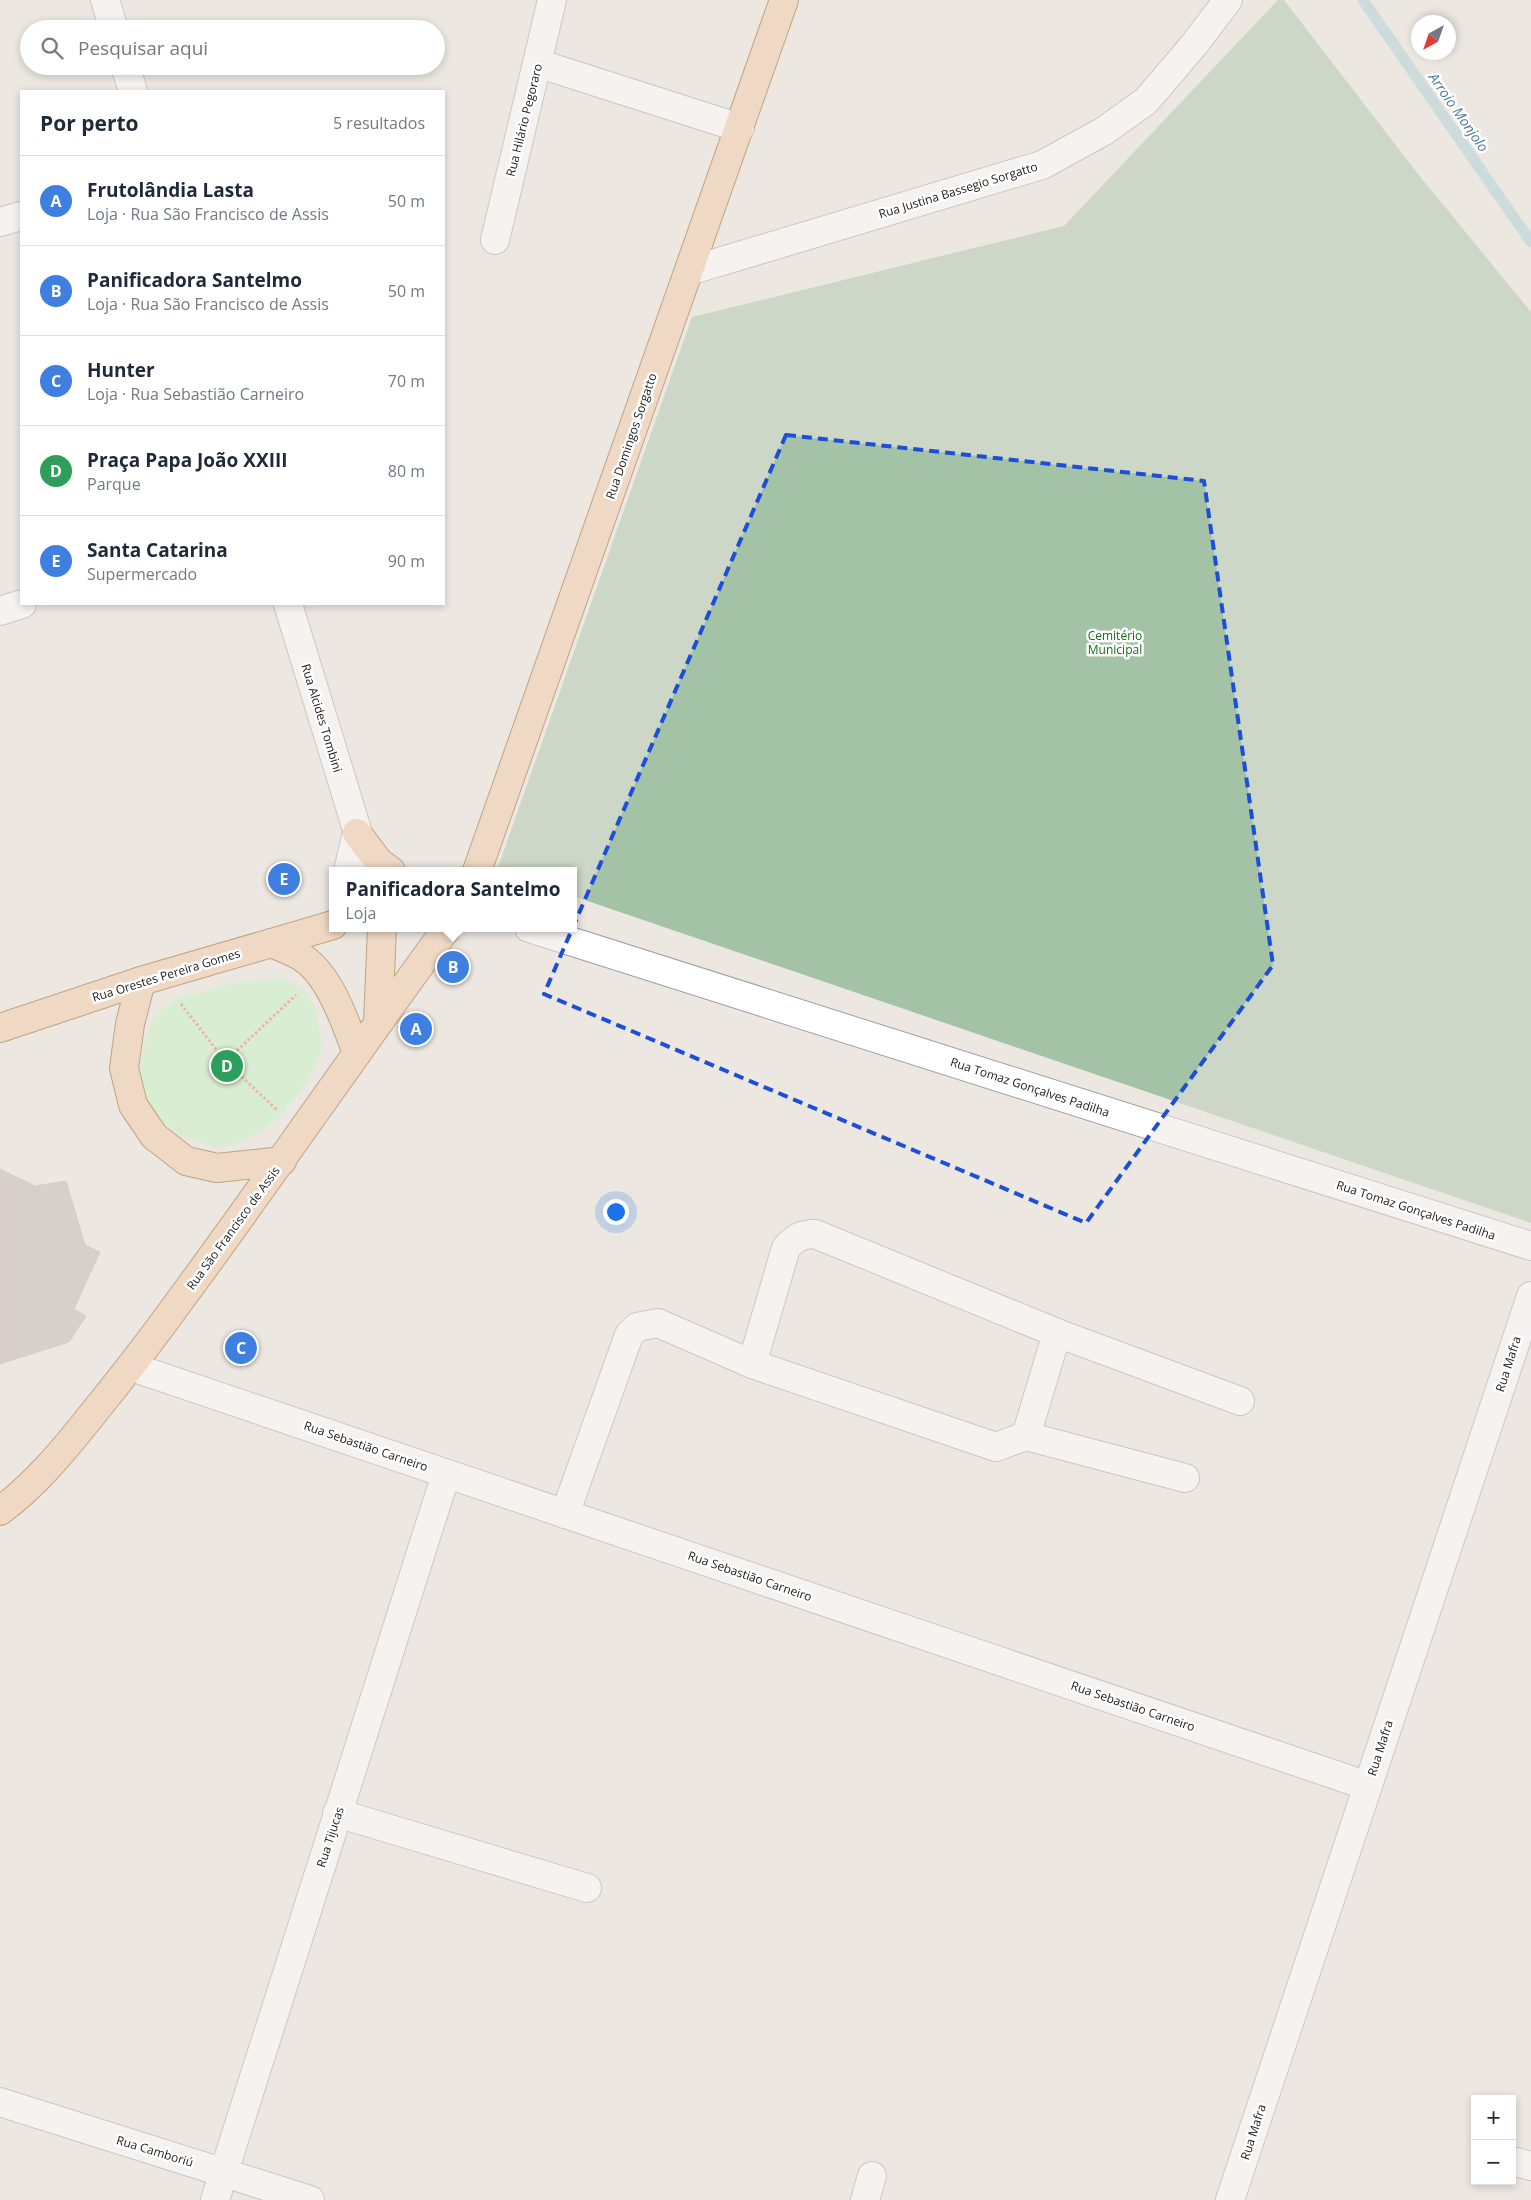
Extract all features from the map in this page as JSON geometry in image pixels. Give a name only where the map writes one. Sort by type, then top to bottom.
[{"type":"main road","name":"Rua Domingos Sorgatto","points":[[478,867],[784,0]]},
{"type":"main road","points":[[357,833],[379,862],[386,867]]},
{"type":"main road","name":"Rua Orestes Pereira Gomes","points":[[0,1028],[151,978],[271,943],[329,923]]},
{"type":"main road","points":[[378,1023],[382,932]]},
{"type":"main road","name":"Rua São Francisco de Assis","points":[[0,1511],[18,1497],[68,1446],[132,1367],[282,1161],[444,932]]},
{"type":"main road","points":[[271,943],[301,956],[318,971],[339,1007],[357,1053]]},
{"type":"main road","points":[[151,978],[130,1024],[124,1068],[133,1105],[154,1136],[186,1161],[217,1168],[282,1161]]},
{"type":"street","points":[[105,0],[111,20]]},
{"type":"street","name":"Rua Hilário Pegoraro","points":[[495,240],[552,0]]},
{"type":"street","name":"Rua Justina Bassegio Sorgatto","points":[[689,271],[1042,165],[1104,131],[1146,101],[1193,46],[1228,0]]},
{"type":"street","points":[[537,64],[740,128]]},
{"type":"street","points":[[128,75],[133,90]]},
{"type":"street","points":[[0,222],[20,216]]},
{"type":"street","points":[[0,611],[20,605]]},
{"type":"street","name":"Rua Alcides Tombini","points":[[288,605],[369,867]]},
{"type":"street","points":[[349,867],[357,833]]},
{"type":"street","name":"Rua Tomaz Gonçalves Padilha","points":[[542,932],[1531,1246]]},
{"type":"street","points":[[752,1364],[786,1248],[795,1238],[805,1234],[815,1234],[1057,1333],[1240,1401]]},
{"type":"street","name":"Rua Mafra","points":[[1230,2200],[1531,1296]]},
{"type":"street","points":[[565,1514],[629,1335],[637,1327],[658,1323],[752,1364],[996,1447],[1026,1436],[1185,1478]]},
{"type":"street","points":[[1026,1436],[1057,1333]]},
{"type":"street","name":"Rua Sebastião Carneiro","points":[[132,1367],[1368,1786]]},
{"type":"street","name":"Rua Tijucas","points":[[215,2200],[446,1474]]},
{"type":"street","points":[[337,1813],[587,1888]]},
{"type":"street","name":"Rua Camboriú","points":[[0,2102],[310,2200]]},
{"type":"path","points":[[225,1062],[303,988],[318,971]]},
{"type":"path","points":[[151,978],[177,998],[225,1062],[270,1105]]},
{"type":"highlighted area","points":[[786,435],[1204,481],[1273,965],[1086,1223],[544,994]]},
{"type":"green space","name":"Cemitério Municipal","points":[[1278,0],[1284,0],[1418,174],[1531,312],[1531,1223],[577,897],[577,867],[498,867],[692,317],[1064,226]]},
{"type":"green space","points":[[280,977],[303,988],[317,1011],[322,1050],[308,1081],[282,1114],[268,1127],[242,1142],[220,1148],[180,1137],[150,1110],[139,1082],[142,1051],[153,1018],[177,998],[235,983]]},
{"type":"building","points":[[0,1169],[35,1186],[66,1181],[85,1245],[100,1252],[74,1309],[86,1316],[69,1342],[0,1364]]},
{"type":"waterway","name":"Arroio Monjolo","points":[[1363,0],[1531,242]]},
{"type":"place","name":"Santa Catarina","points":[[284,879]]},
{"type":"place","name":"Panificadora Santelmo","points":[[453,967]]},
{"type":"place","name":"Frutolândia Lasta","points":[[416,1029]]},
{"type":"place","name":"Praça Papa João XXIII","points":[[227,1066]]},
{"type":"place","name":"Hunter","points":[[241,1348]]}]
